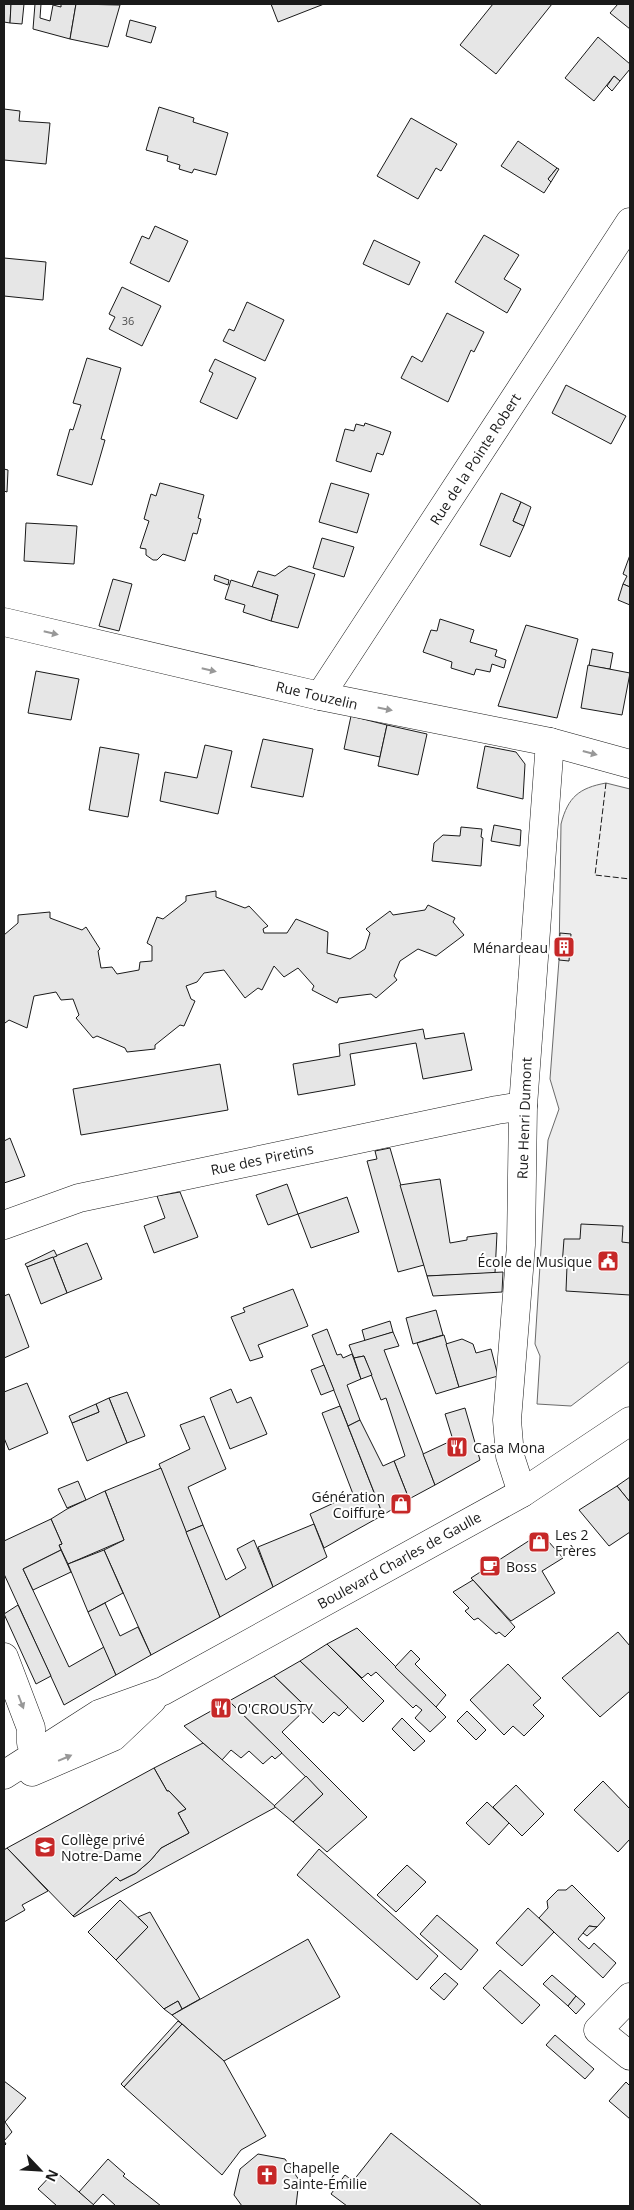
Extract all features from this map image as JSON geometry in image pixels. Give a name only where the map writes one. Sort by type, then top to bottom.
[{"type":"street","name":"Rue de la Pointe Robert","points":[[320,696],[630,222]]},
{"type":"street","name":"Rue Touzelin","points":[[4,622],[320,696],[550,742],[630,764]]},
{"type":"street","name":"Rue Henri Dumont","points":[[522,1493],[510,1456],[507,1420],[520,1245],[523,1106],[550,742]]},
{"type":"street","name":"Rue des Piretins","points":[[4,1225],[79,1198],[523,1106]]},
{"type":"street","name":"Boulevard Charles de Gaulle","points":[[4,1775],[37,1752],[99,1714],[163,1691],[522,1493],[630,1421]]},
{"type":"street","points":[[4,1657],[31,1728],[32,1743],[37,1752]]},
{"type":"street","name":"Boulevard Charles de Gaulle","points":[[4,1784],[113,1737],[163,1691]]},
{"type":"street","points":[[630,1997],[598,2030],[630,2056]]},
{"type":"shaded area","points":[[606,783],[630,789],[630,1361],[571,1406],[537,1404],[540,1356],[535,1344],[548,1140],[559,1109],[550,1079],[559,960],[561,824],[567,807],[576,795],[589,788]]},
{"type":"building","points":[[4,4],[11,4],[10,23],[4,22]]},
{"type":"building","points":[[11,4],[24,4],[22,24],[10,23]]},
{"type":"building","points":[[35,4],[41,4],[40,18],[50,21],[53,5],[61,7],[61,4],[76,4],[70,39],[33,29]]},
{"type":"building","points":[[76,4],[120,5],[108,47],[70,39]]},
{"type":"building","points":[[271,4],[324,4],[278,22]]},
{"type":"building","points":[[493,4],[552,4],[496,74],[460,45]]},
{"type":"building","points":[[618,4],[630,4],[630,29],[610,13]]},
{"type":"building","points":[[130,20],[156,27],[151,43],[126,36]]},
{"type":"building","points":[[598,37],[630,64],[630,69],[620,81],[614,76],[594,101],[565,78]]},
{"type":"building","points":[[614,76],[620,81],[612,91],[607,86]]},
{"type":"building","points":[[159,107],[194,118],[193,122],[228,133],[216,175],[194,169],[192,173],[179,169],[180,165],[167,161],[168,156],[146,150]]},
{"type":"building","points":[[4,109],[20,111],[19,121],[50,123],[46,164],[4,160]]},
{"type":"building","points":[[411,118],[457,144],[441,171],[436,168],[418,199],[377,176]]},
{"type":"building","points":[[518,141],[557,168],[548,179],[551,182],[544,193],[501,166]]},
{"type":"building","points":[[557,168],[559,169],[551,182],[548,179]]},
{"type":"building","points":[[155,226],[188,241],[169,282],[130,263],[142,236],[149,239]]},
{"type":"building","points":[[484,235],[519,255],[504,279],[521,289],[507,313],[455,282]]},
{"type":"building","points":[[374,240],[420,262],[409,285],[363,264]]},
{"type":"building","points":[[4,258],[46,262],[43,300],[4,296]]},
{"type":"building","points":[[122,287],[161,306],[142,346],[109,329],[115,317],[109,314]]},
{"type":"building","points":[[247,302],[284,320],[265,361],[223,341],[229,329],[234,331]]},
{"type":"building","points":[[447,313],[484,332],[474,352],[471,350],[448,402],[401,378],[412,356],[422,362]]},
{"type":"building","points":[[87,358],[121,368],[101,439],[105,440],[92,485],[57,475],[70,429],[73,430],[81,405],[73,403]]},
{"type":"building","points":[[215,359],[256,378],[237,419],[200,402],[213,373],[209,371]]},
{"type":"building","points":[[566,385],[626,416],[611,444],[552,413]]},
{"type":"building","points":[[365,423],[391,432],[383,455],[377,453],[371,472],[336,461],[345,429],[354,431],[356,424],[364,426]]},
{"type":"building","points":[[4,469],[8,470],[7,492],[4,491]]},
{"type":"building","points":[[160,483],[204,495],[198,518],[201,519],[197,534],[193,533],[185,561],[163,554],[157,560],[153,560],[146,555],[146,549],[140,548],[149,521],[144,519],[151,494],[156,496]]},
{"type":"building","points":[[331,483],[369,494],[357,533],[319,522]]},
{"type":"building","points":[[501,493],[521,502],[513,521],[524,526],[510,557],[480,545]]},
{"type":"building","points":[[521,502],[531,507],[524,526],[513,521]]},
{"type":"building","points":[[26,523],[77,526],[74,564],[24,561]]},
{"type":"building","points":[[322,538],[354,547],[344,577],[313,568]]},
{"type":"building","points":[[630,555],[630,587],[623,584],[627,576],[623,574]]},
{"type":"building","points":[[289,566],[315,574],[298,628],[271,621],[278,595],[252,587],[258,571],[275,576]]},
{"type":"building","points":[[215,575],[229,580],[228,585],[214,580]]},
{"type":"building","points":[[113,579],[132,584],[119,631],[99,626]]},
{"type":"building","points":[[231,580],[278,595],[271,621],[243,612],[245,605],[225,599]]},
{"type":"building","points":[[623,584],[630,587],[630,605],[618,600]]},
{"type":"building","points":[[440,619],[474,630],[470,642],[497,650],[495,656],[506,660],[504,668],[492,664],[490,672],[476,669],[474,675],[451,668],[452,662],[423,652],[431,630],[437,631]]},
{"type":"building","points":[[526,625],[578,639],[557,718],[498,706]]},
{"type":"building","points":[[592,649],[613,653],[610,669],[589,666]]},
{"type":"building","points":[[588,665],[630,673],[622,715],[581,708]]},
{"type":"building","points":[[36,671],[79,679],[71,720],[28,713]]},
{"type":"building","points":[[351,716],[387,725],[380,757],[344,749]]},
{"type":"building","points":[[387,725],[427,734],[418,775],[378,766]]},
{"type":"building","points":[[263,739],[313,749],[303,797],[251,787]]},
{"type":"building","points":[[205,745],[232,751],[218,814],[160,801],[165,772],[197,778]]},
{"type":"building","points":[[485,746],[516,752],[525,764],[523,799],[477,788]]},
{"type":"building","points":[[100,747],[139,754],[128,817],[89,810]]},
{"type":"building","points":[[494,825],[521,830],[520,846],[491,841]]},
{"type":"building","points":[[461,827],[482,829],[481,866],[432,861],[434,843],[443,835],[460,836]]},
{"type":"building","points":[[216,891],[216,897],[245,908],[249,906],[268,926],[263,929],[264,933],[287,933],[296,919],[328,932],[327,953],[350,959],[365,949],[370,933],[366,929],[390,911],[393,915],[425,910],[428,905],[455,918],[453,922],[464,935],[436,956],[418,949],[400,961],[394,976],[397,980],[376,998],[371,994],[339,998],[337,1003],[312,990],[314,986],[298,968],[284,977],[274,966],[262,990],[258,988],[245,998],[224,970],[204,973],[197,982],[186,986],[191,999],[195,1001],[184,1026],[180,1025],[155,1045],[155,1049],[127,1052],[125,1048],[97,1036],[93,1038],[76,1018],[79,1015],[73,999],[61,1000],[56,992],[34,996],[27,1028],[9,1020],[4,1022],[4,935],[18,923],[18,915],[50,912],[50,918],[82,930],[86,927],[100,949],[98,951],[101,968],[112,967],[117,974],[139,970],[140,962],[152,961],[152,946],[147,943],[157,917],[163,919],[186,901],[186,896]]},
{"type":"building","name":"Ménardeau","points":[[560,933],[571,934],[569,961],[559,960]]},
{"type":"building","points":[[423,1029],[425,1039],[464,1033],[472,1070],[423,1079],[416,1043],[350,1054],[355,1085],[298,1095],[293,1064],[340,1056],[339,1044]]},
{"type":"building","points":[[220,1064],[228,1110],[81,1135],[73,1089]]},
{"type":"building","points":[[10,1138],[25,1176],[4,1183],[4,1141]]},
{"type":"building","points":[[390,1148],[424,1265],[398,1272],[367,1161],[377,1159],[375,1151]]},
{"type":"building","points":[[440,1179],[450,1243],[467,1240],[467,1237],[497,1233],[495,1273],[427,1276],[400,1185]]},
{"type":"building","points":[[287,1184],[298,1214],[268,1225],[256,1195]]},
{"type":"building","points":[[180,1192],[198,1237],[154,1253],[144,1226],[165,1218],[157,1196]]},
{"type":"building","points":[[347,1197],[359,1232],[311,1248],[298,1214]]},
{"type":"building","name":"École de Musique","points":[[581,1224],[623,1226],[622,1242],[630,1243],[630,1295],[566,1291],[567,1266],[562,1266],[564,1239],[580,1239]]},
{"type":"building","points":[[87,1243],[102,1279],[67,1293],[53,1257]]},
{"type":"building","points":[[54,1250],[57,1256],[27,1267],[25,1264]]},
{"type":"building","points":[[53,1257],[67,1293],[41,1304],[27,1267]]},
{"type":"building","points":[[503,1272],[502,1292],[433,1296],[427,1276]]},
{"type":"building","points":[[293,1289],[308,1326],[258,1345],[263,1357],[250,1361],[231,1317],[245,1312],[243,1308]]},
{"type":"building","points":[[9,1294],[29,1347],[4,1358],[4,1296]]},
{"type":"building","points":[[436,1310],[443,1335],[413,1344],[406,1318]]},
{"type":"building","points":[[390,1321],[393,1332],[365,1341],[362,1330]]},
{"type":"building","points":[[327,1329],[337,1355],[341,1354],[343,1358],[352,1354],[361,1379],[347,1385],[360,1420],[348,1426],[312,1335]]},
{"type":"building","points":[[393,1332],[399,1346],[384,1350],[435,1485],[409,1499],[394,1461],[405,1456],[386,1398],[381,1400],[364,1356],[354,1358],[349,1345]]},
{"type":"building","points":[[444,1335],[459,1387],[436,1394],[417,1343]]},
{"type":"building","points":[[462,1339],[473,1344],[476,1353],[491,1349],[498,1376],[459,1387],[446,1344]]},
{"type":"building","points":[[364,1356],[372,1375],[361,1379],[354,1358]]},
{"type":"building","points":[[324,1365],[334,1390],[321,1395],[311,1370]]},
{"type":"building","points":[[27,1383],[48,1433],[9,1450],[4,1438],[4,1392]]},
{"type":"building","points":[[231,1389],[237,1403],[251,1397],[267,1434],[230,1449],[210,1398]]},
{"type":"building","points":[[127,1392],[145,1436],[127,1443],[109,1398]]},
{"type":"building","points":[[109,1398],[127,1443],[87,1461],[72,1423],[99,1412],[96,1404]]},
{"type":"building","points":[[96,1404],[99,1412],[72,1423],[69,1416]]},
{"type":"building","points":[[340,1406],[383,1515],[324,1548],[310,1514],[353,1494],[322,1413]]},
{"type":"building","name":"Casa Mona","points":[[465,1408],[480,1460],[435,1485],[423,1454],[453,1440],[445,1414]]},
{"type":"building","points":[[204,1416],[226,1469],[188,1487],[203,1525],[186,1532],[159,1464],[190,1449],[180,1425]]},
{"type":"building","points":[[360,1420],[383,1466],[394,1461],[409,1499],[383,1515],[348,1426]]},
{"type":"building","points":[[161,1468],[220,1617],[151,1655],[104,1550],[124,1540],[105,1491]]},
{"type":"building","points":[[630,1477],[630,1502],[617,1486]]},
{"type":"building","points":[[78,1481],[86,1500],[67,1508],[58,1489]]},
{"type":"building","points":[[617,1486],[630,1502],[630,1532],[609,1546],[579,1510]]},
{"type":"building","points":[[105,1491],[124,1540],[68,1564],[59,1545],[62,1544],[51,1519],[67,1509]]},
{"type":"building","points":[[51,1519],[62,1544],[59,1545],[61,1550],[23,1569],[69,1667],[104,1647],[116,1675],[64,1705],[4,1574],[4,1541]]},
{"type":"building","points":[[314,1524],[327,1557],[273,1587],[258,1547]]},
{"type":"building","points":[[203,1525],[226,1580],[246,1568],[237,1549],[254,1540],[273,1587],[220,1617],[186,1532]]},
{"type":"building","points":[[541,1533],[563,1558],[542,1571],[555,1593],[511,1621],[471,1578]]},
{"type":"building","points":[[61,1550],[71,1572],[33,1590],[23,1569]]},
{"type":"building","points":[[104,1550],[123,1593],[88,1612],[68,1564]]},
{"type":"building","points":[[473,1580],[515,1627],[505,1637],[499,1632],[496,1634],[478,1618],[474,1620],[465,1611],[469,1608],[453,1592]]},
{"type":"building","points":[[105,1603],[120,1636],[138,1627],[151,1655],[116,1675],[88,1612]]},
{"type":"building","points":[[18,1605],[51,1676],[36,1684],[4,1614]]},
{"type":"building","points":[[357,1628],[446,1717],[430,1732],[415,1718],[422,1710],[416,1705],[413,1708],[376,1672],[371,1676],[368,1673],[362,1678],[327,1644]]},
{"type":"building","points":[[618,1632],[630,1646],[630,1691],[600,1717],[562,1678]]},
{"type":"building","points":[[327,1644],[384,1701],[363,1722],[300,1661]]},
{"type":"building","points":[[411,1650],[420,1659],[415,1664],[446,1695],[436,1707],[395,1667]]},
{"type":"building","points":[[300,1661],[348,1707],[339,1716],[334,1712],[323,1723],[274,1676]]},
{"type":"building","points":[[508,1664],[541,1698],[533,1705],[544,1716],[524,1736],[513,1726],[504,1735],[470,1700]]},
{"type":"building","points":[[274,1676],[307,1708],[282,1732],[367,1817],[327,1852],[293,1822],[323,1794],[229,1701]]},
{"type":"building","points":[[229,1701],[282,1753],[275,1759],[272,1756],[263,1764],[249,1751],[241,1758],[231,1750],[222,1760],[184,1726]]},
{"type":"building","points":[[467,1711],[486,1730],[476,1740],[457,1721]]},
{"type":"building","points":[[402,1718],[425,1741],[414,1751],[392,1729]]},
{"type":"building","points":[[203,1743],[276,1807],[74,1917],[116,1877],[120,1881],[136,1873],[161,1848],[189,1833],[178,1813],[186,1809],[167,1791],[154,1768]]},
{"type":"building","points":[[154,1768],[167,1791],[186,1809],[178,1813],[189,1833],[161,1848],[136,1873],[120,1881],[116,1877],[73,1916],[7,1848]]},
{"type":"building","points":[[306,1776],[323,1794],[293,1822],[274,1806]]},
{"type":"building","points":[[603,1781],[630,1809],[630,1839],[618,1852],[574,1810]]},
{"type":"building","points":[[516,1785],[544,1814],[522,1836],[493,1807]]},
{"type":"building","points":[[487,1802],[509,1823],[489,1845],[466,1823]]},
{"type":"building","points":[[7,1848],[48,1891],[22,1905],[25,1910],[4,1922],[4,1850]]},
{"type":"building","points":[[319,1849],[438,1956],[417,1980],[297,1875]]},
{"type":"building","points":[[407,1865],[426,1882],[396,1912],[377,1895]]},
{"type":"building","points":[[572,1885],[605,1918],[597,1927],[589,1926],[578,1939],[589,1949],[594,1943],[616,1963],[603,1978],[539,1918],[548,1908],[547,1901],[558,1890],[566,1890]]},
{"type":"building","points":[[120,1900],[148,1927],[116,1960],[88,1932]]},
{"type":"building","points":[[528,1908],[554,1932],[522,1966],[496,1943]]},
{"type":"building","points":[[150,1912],[200,1999],[182,2009],[178,2001],[164,2009],[116,1960],[148,1927],[138,1917]]},
{"type":"building","points":[[437,1915],[478,1950],[461,1970],[420,1934]]},
{"type":"building","points":[[589,1926],[597,1927],[587,1936],[583,1933]]},
{"type":"building","points":[[308,1939],[340,1997],[224,2061],[172,2015]]},
{"type":"building","points":[[500,1970],[540,2005],[522,2024],[483,1988]]},
{"type":"building","points":[[445,1973],[458,1984],[444,2000],[430,1988]]},
{"type":"building","points":[[552,1975],[576,1996],[568,2006],[543,1984]]},
{"type":"building","points":[[576,1996],[585,2004],[576,2014],[568,2006]]},
{"type":"building","points":[[178,2001],[182,2009],[172,2015],[164,2009]]},
{"type":"building","points":[[178,2021],[182,2024],[124,2087],[121,2084]]},
{"type":"building","points":[[182,2024],[224,2061],[266,2136],[241,2150],[222,2175],[124,2087]]},
{"type":"building","points":[[555,2035],[594,2069],[585,2079],[546,2045]]},
{"type":"building","points":[[4,2081],[26,2098],[5,2122],[12,2132],[4,2141]]},
{"type":"building","points":[[626,2082],[630,2086],[630,2119],[609,2101]]},
{"type":"building","points":[[391,2133],[482,2206],[347,2206],[331,2194],[345,2175],[353,2181]]},
{"type":"building","name":"Chapelle Sainte-Émilie","points":[[258,2154],[285,2159],[299,2180],[296,2206],[242,2206],[234,2195],[240,2169]]},
{"type":"building","points":[[108,2159],[125,2174],[123,2176],[161,2206],[116,2206],[103,2194],[93,2205],[79,2192]]},
{"type":"building","points":[[55,2171],[95,2206],[57,2206],[38,2189]]},
{"type":"fence","points":[[606,783],[595,875],[630,879]]},
{"type":"place","name":"Ménardeau","points":[[564,947]]},
{"type":"place","name":"École de Musique","points":[[608,1261]]},
{"type":"place","name":"Casa Mona","points":[[457,1447]]},
{"type":"place","name":"Génération Coiffure","points":[[401,1504]]},
{"type":"place","name":"Les 2 Frères","points":[[539,1542]]},
{"type":"place","name":"Boss","points":[[490,1566]]},
{"type":"place","name":"O'CROUSTY","points":[[221,1708]]},
{"type":"place","name":"Collège privé Notre-Dame","points":[[45,1847]]},
{"type":"place","name":"Chapelle Sainte-Émilie","points":[[267,2175]]}]
